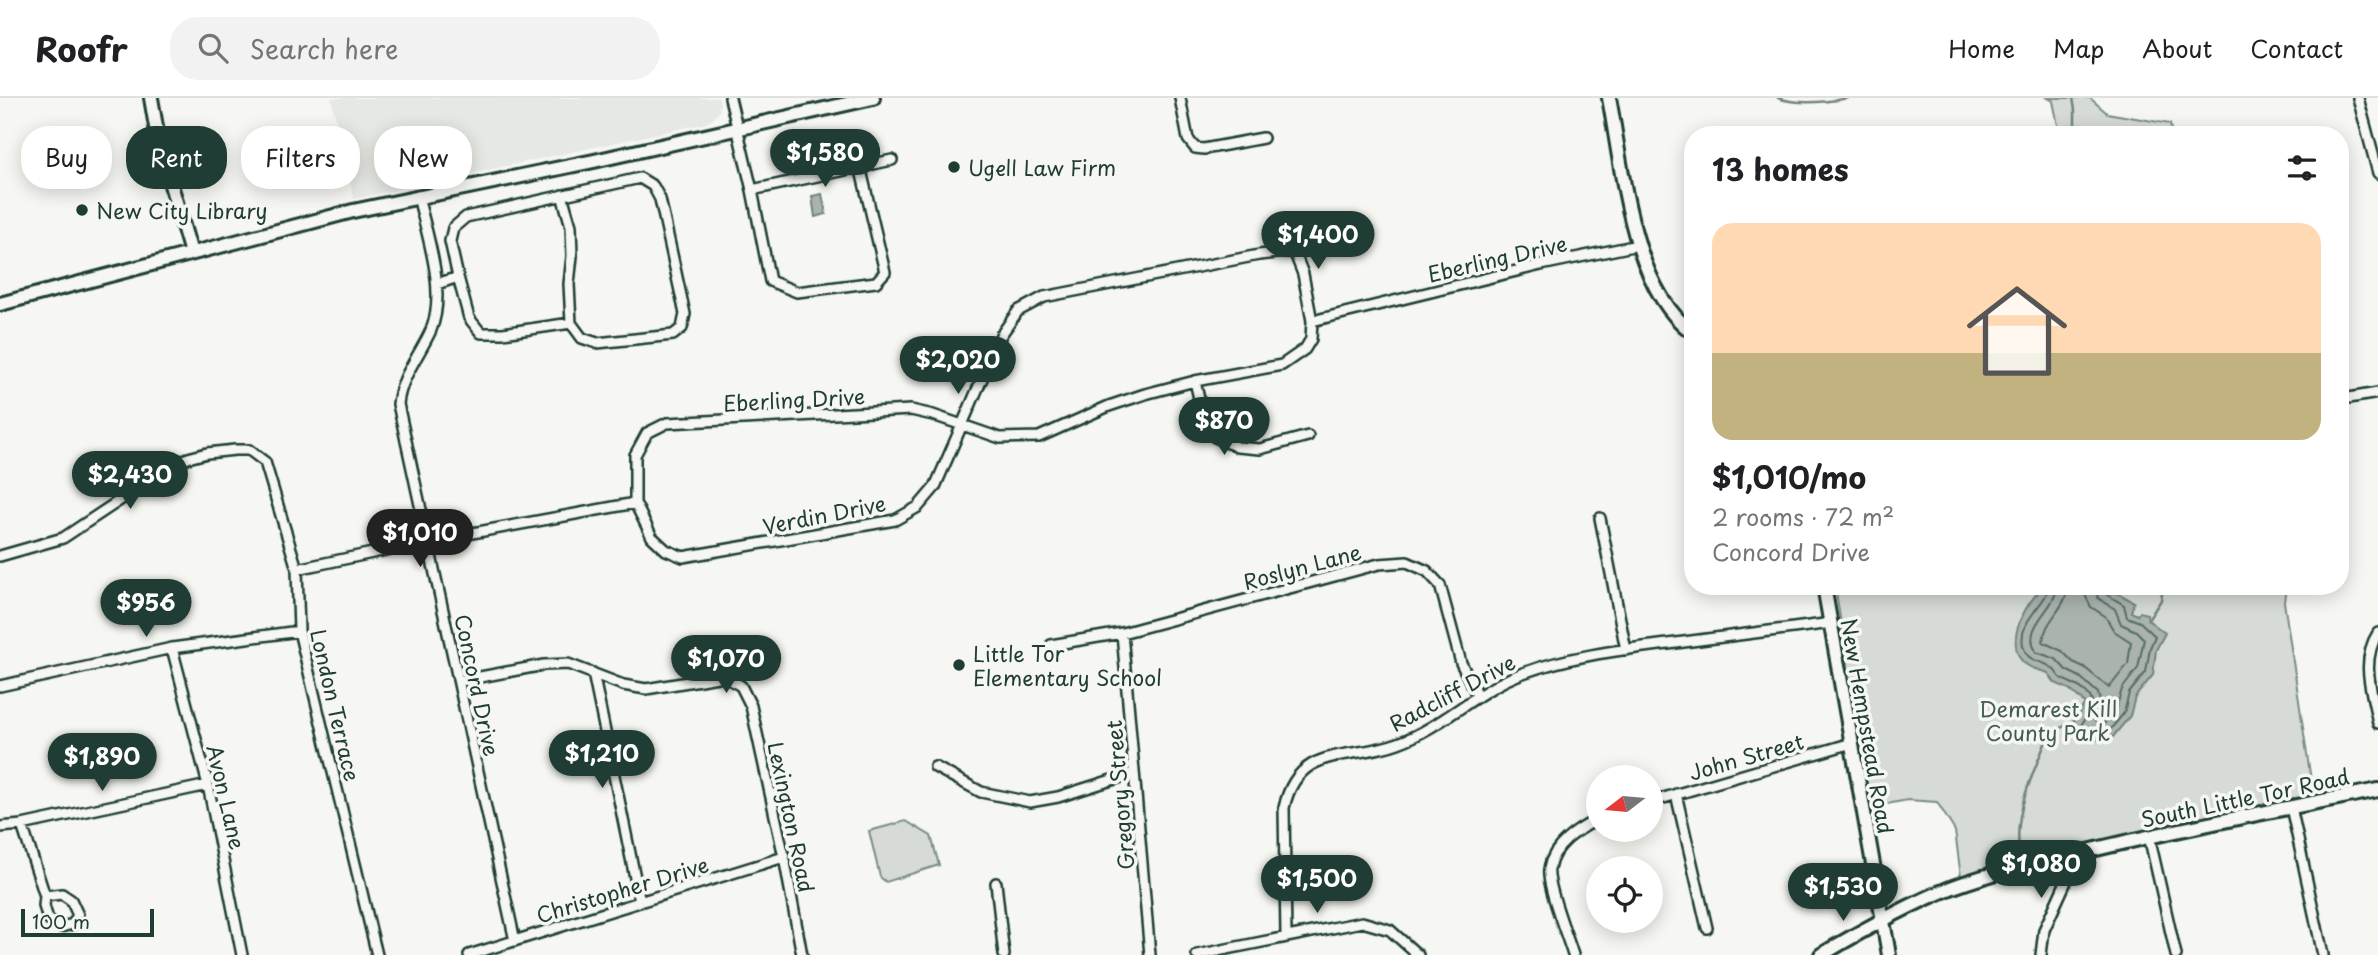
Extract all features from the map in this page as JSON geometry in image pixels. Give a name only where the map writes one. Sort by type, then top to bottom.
[{"type":"street","points":[[151,98],[159,144],[191,253]]},
{"type":"street","points":[[730,98],[770,281],[797,292],[876,282],[885,272],[860,166]]},
{"type":"street","points":[[0,304],[340,214],[873,98]]},
{"type":"street","points":[[1180,98],[1188,139],[1195,148],[1204,149],[1262,138]]},
{"type":"street","points":[[1609,98],[1638,245],[1658,295],[1676,320],[1684,326]]},
{"type":"street","points":[[2358,98],[2378,173]]},
{"type":"street","points":[[752,190],[892,160]]},
{"type":"street","points":[[562,195],[571,226],[571,323],[582,338],[597,343],[673,335],[682,328],[685,314],[660,199],[653,186],[640,178],[562,195],[466,217],[453,228],[450,241],[468,318],[481,333],[503,333],[571,323]]},
{"type":"street","name":"Concord Drive","points":[[418,196],[437,284],[437,308],[432,328],[400,389],[398,404],[515,941]]},
{"type":"street","points":[[1293,226],[1294,251],[1303,274],[1312,321]]},
{"type":"street","name":"Eberling Drive","points":[[635,503],[635,455],[647,433],[667,423],[911,410],[1000,438],[1039,437],[1109,406],[1195,381],[1282,365],[1305,349],[1311,339],[1312,321],[1541,265],[1638,245]]},
{"type":"street","name":"Verdin Drive","points":[[635,503],[652,537],[666,550],[683,557],[895,520],[918,507],[935,487],[1001,335],[1018,312],[1044,297],[1259,255],[1294,251]]},
{"type":"street","points":[[437,284],[458,277]]},
{"type":"street","points":[[1195,381],[1204,421],[1215,436],[1237,447],[1260,449],[1308,436]]},
{"type":"street","points":[[2349,398],[2378,393]]},
{"type":"street","name":"London Terrace","points":[[0,556],[63,538],[170,467],[188,458],[207,453],[249,450],[265,462],[298,569],[299,631],[377,955]]},
{"type":"street","points":[[298,569],[429,541],[635,503]]},
{"type":"street","points":[[1600,518],[1626,650]]},
{"type":"street","name":"Roslyn Lane","points":[[1051,645],[1122,633],[1379,564],[1407,562],[1427,571],[1440,585],[1461,663],[1478,697]]},
{"type":"street","name":"New Hempstead Road","points":[[1826,595],[1889,955]]},
{"type":"street","name":"Radcliff Drive","points":[[1286,936],[1284,808],[1288,790],[1295,777],[1308,766],[1397,744],[1419,734],[1519,674],[1545,665],[1626,650],[1832,623]]},
{"type":"street","points":[[0,687],[172,648],[299,631]]},
{"type":"street","name":"Gregory Street","points":[[1122,633],[1150,955]]},
{"type":"street","points":[[2378,633],[2371,644],[2368,657],[2378,723]]},
{"type":"street","name":"Avon Lane","points":[[172,648],[208,785],[242,955]]},
{"type":"street","name":"Lexington Road","points":[[459,681],[568,663],[623,685],[646,689],[724,677],[741,687],[751,706],[802,955]]},
{"type":"street","points":[[593,673],[640,902]]},
{"type":"street","name":"John Street","points":[[1663,798],[1852,743]]},
{"type":"street","points":[[935,767],[981,792],[1030,802],[1058,797],[1134,773]]},
{"type":"street","points":[[0,827],[22,825],[208,785]]},
{"type":"street","name":"South Little Tor Road","points":[[1821,955],[1950,888],[1990,874],[2031,862],[2149,836],[2378,790]]},
{"type":"street","points":[[1676,794],[1707,928]]},
{"type":"street","points":[[2291,807],[2323,955]]},
{"type":"street","points":[[22,825],[45,896]]},
{"type":"street","points":[[1573,955],[1548,871],[1556,851],[1576,830],[1586,825]]},
{"type":"street","points":[[2149,836],[2176,955]]},
{"type":"street","points":[[2041,955],[2044,930],[2079,853]]},
{"type":"street","name":"Christopher Drive","points":[[469,955],[784,857]]},
{"type":"street","points":[[996,883],[1004,955]]},
{"type":"street","points":[[1197,955],[1362,922],[1390,930],[1418,955]]},
{"type":"shaded area","points":[[331,98],[718,98],[720,103],[719,111],[706,123],[472,174],[472,126],[374,126],[374,189],[400,189],[354,199],[352,189],[360,189],[360,126],[337,126]]},
{"type":"green space","points":[[2048,98],[2090,98],[2107,113],[2170,126],[2058,126],[2053,101]]},
{"type":"green space","name":"Demarest Kill County Park","points":[[1836,595],[2285,595],[2314,800],[1961,877],[1955,831],[1937,802],[1908,800],[1870,807]]},
{"type":"green space","points":[[906,821],[931,836],[939,865],[886,882],[880,877],[869,831]]},
{"type":"water","points":[[822,194],[826,214],[815,217],[812,196]]},
{"type":"water","points":[[2036,595],[2121,595],[2134,602],[2131,612],[2137,615],[2140,612],[2147,614],[2148,620],[2165,633],[2156,650],[2153,675],[2135,697],[2130,716],[2112,738],[2097,740],[2073,733],[2074,721],[2085,703],[2069,689],[2055,683],[2048,673],[2023,662],[2018,654],[2017,633]]},
{"type":"waterway","points":[[1778,98],[1803,102],[1848,98]]},
{"type":"waterway","points":[[2073,98],[2075,126]]},
{"type":"waterway","points":[[2148,620],[2162,595]]},
{"type":"waterway","points":[[2019,848],[2018,834],[2023,804],[2049,734],[2074,721]]},
{"type":"place","name":"Ugell Law Firm","points":[[954,167]]},
{"type":"place","name":"New City Library","points":[[82,210]]},
{"type":"place","name":"Little Tor Elementary School","points":[[959,665]]}]
